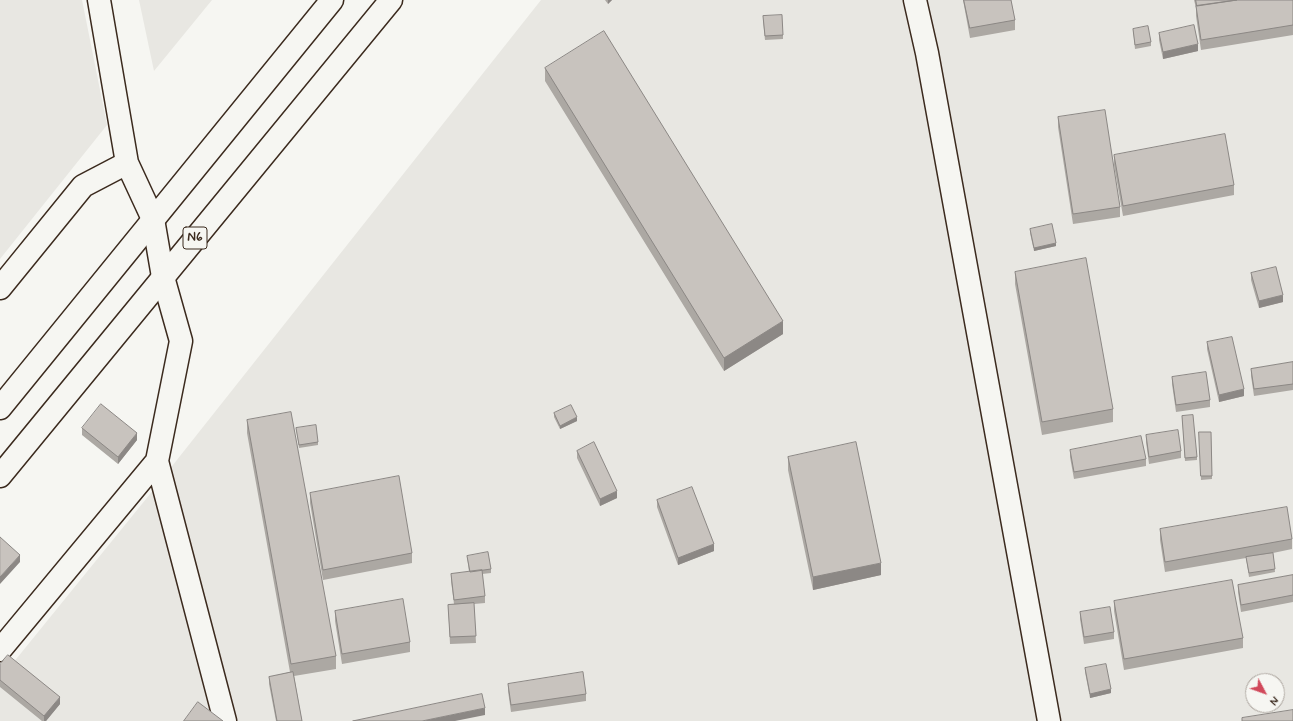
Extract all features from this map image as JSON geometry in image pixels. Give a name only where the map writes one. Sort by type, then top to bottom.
[{"type":"main road","points":[[99,0],[127,163],[153,219],[163,277],[181,341],[157,461],[225,721]]},
{"type":"main road","points":[[0,408],[332,0]]},
{"type":"main road","name":"N6","points":[[0,476],[391,0]]},
{"type":"main road","points":[[915,0],[928,61],[1049,721]]},
{"type":"main road","points":[[0,288],[83,186],[127,163]]},
{"type":"main road","points":[[0,650],[157,461]]},
{"type":"shaded area","points":[[0,0],[82,0],[107,125],[0,259]]},
{"type":"shaded area","points":[[139,0],[212,0],[154,71]]},
{"type":"shaded area","points":[[541,0],[1293,0],[1293,721],[0,721],[0,679],[146,499]]},
{"type":"building","points":[[964,0],[1011,0],[1015,20],[970,28]]},
{"type":"building","points":[[1196,0],[1237,0],[1197,6]]},
{"type":"building","points":[[1237,0],[1293,0],[1293,25],[1201,40],[1196,6]]},
{"type":"building","points":[[782,15],[783,35],[765,36],[763,16]]},
{"type":"building","points":[[1194,25],[1198,44],[1163,52],[1159,33]]},
{"type":"building","points":[[1148,26],[1151,42],[1135,45],[1133,29]]},
{"type":"building","points":[[604,31],[783,321],[724,358],[545,68]]},
{"type":"building","points":[[1105,110],[1120,207],[1073,214],[1058,117]]},
{"type":"building","points":[[1225,134],[1234,185],[1123,206],[1114,155]]},
{"type":"building","points":[[1052,224],[1056,243],[1034,248],[1030,229]]},
{"type":"building","points":[[1086,258],[1113,409],[1042,422],[1015,272]]},
{"type":"building","points":[[1276,267],[1283,295],[1259,301],[1251,273]]},
{"type":"building","points":[[1232,337],[1244,389],[1219,395],[1207,342]]},
{"type":"building","points":[[1293,362],[1293,384],[1254,389],[1251,369]]},
{"type":"building","points":[[1206,372],[1210,400],[1176,405],[1172,377]]},
{"type":"building","points":[[101,404],[137,433],[118,457],[82,428]]},
{"type":"building","points":[[571,405],[577,417],[560,426],[554,413]]},
{"type":"building","points":[[291,412],[336,656],[291,664],[247,420]]},
{"type":"building","points":[[1193,415],[1197,457],[1185,458],[1182,416]]},
{"type":"building","points":[[316,425],[318,442],[299,445],[296,428]]},
{"type":"building","points":[[1178,430],[1181,451],[1149,457],[1146,435]]},
{"type":"building","points":[[1199,432],[1211,432],[1212,476],[1201,476]]},
{"type":"building","points":[[1141,436],[1146,459],[1074,472],[1070,450]]},
{"type":"building","points":[[594,442],[617,491],[600,499],[577,451]]},
{"type":"building","points":[[856,442],[881,563],[813,577],[788,457]]},
{"type":"building","points":[[399,476],[412,553],[323,570],[310,493]]},
{"type":"building","points":[[692,487],[714,544],[678,558],[657,500]]},
{"type":"building","points":[[1287,507],[1292,539],[1165,562],[1160,529]]},
{"type":"building","points":[[0,537],[20,555],[0,577]]},
{"type":"building","points":[[488,552],[491,569],[470,572],[467,556]]},
{"type":"building","points":[[1273,553],[1275,569],[1249,573],[1246,557]]},
{"type":"building","points":[[482,570],[485,596],[454,600],[451,574]]},
{"type":"building","points":[[1293,575],[1293,595],[1241,605],[1238,585]]},
{"type":"building","points":[[1232,580],[1243,638],[1124,659],[1114,601]]},
{"type":"building","points":[[403,599],[410,642],[342,654],[335,611]]},
{"type":"building","points":[[474,603],[476,636],[450,637],[448,605]]},
{"type":"building","points":[[1110,607],[1114,632],[1084,637],[1080,612]]},
{"type":"building","points":[[8,655],[60,697],[44,716],[0,680],[0,664]]},
{"type":"building","points":[[1106,664],[1111,689],[1090,694],[1085,668]]},
{"type":"building","points":[[293,672],[302,721],[277,721],[269,677]]},
{"type":"building","points":[[583,672],[586,694],[511,705],[508,684]]},
{"type":"building","points":[[482,694],[485,708],[422,721],[353,721]]},
{"type":"building","points":[[198,702],[223,721],[184,721]]},
{"type":"building","points":[[1293,710],[1293,721],[1242,721],[1242,718],[1274,713],[1285,713],[1285,711]]}]
